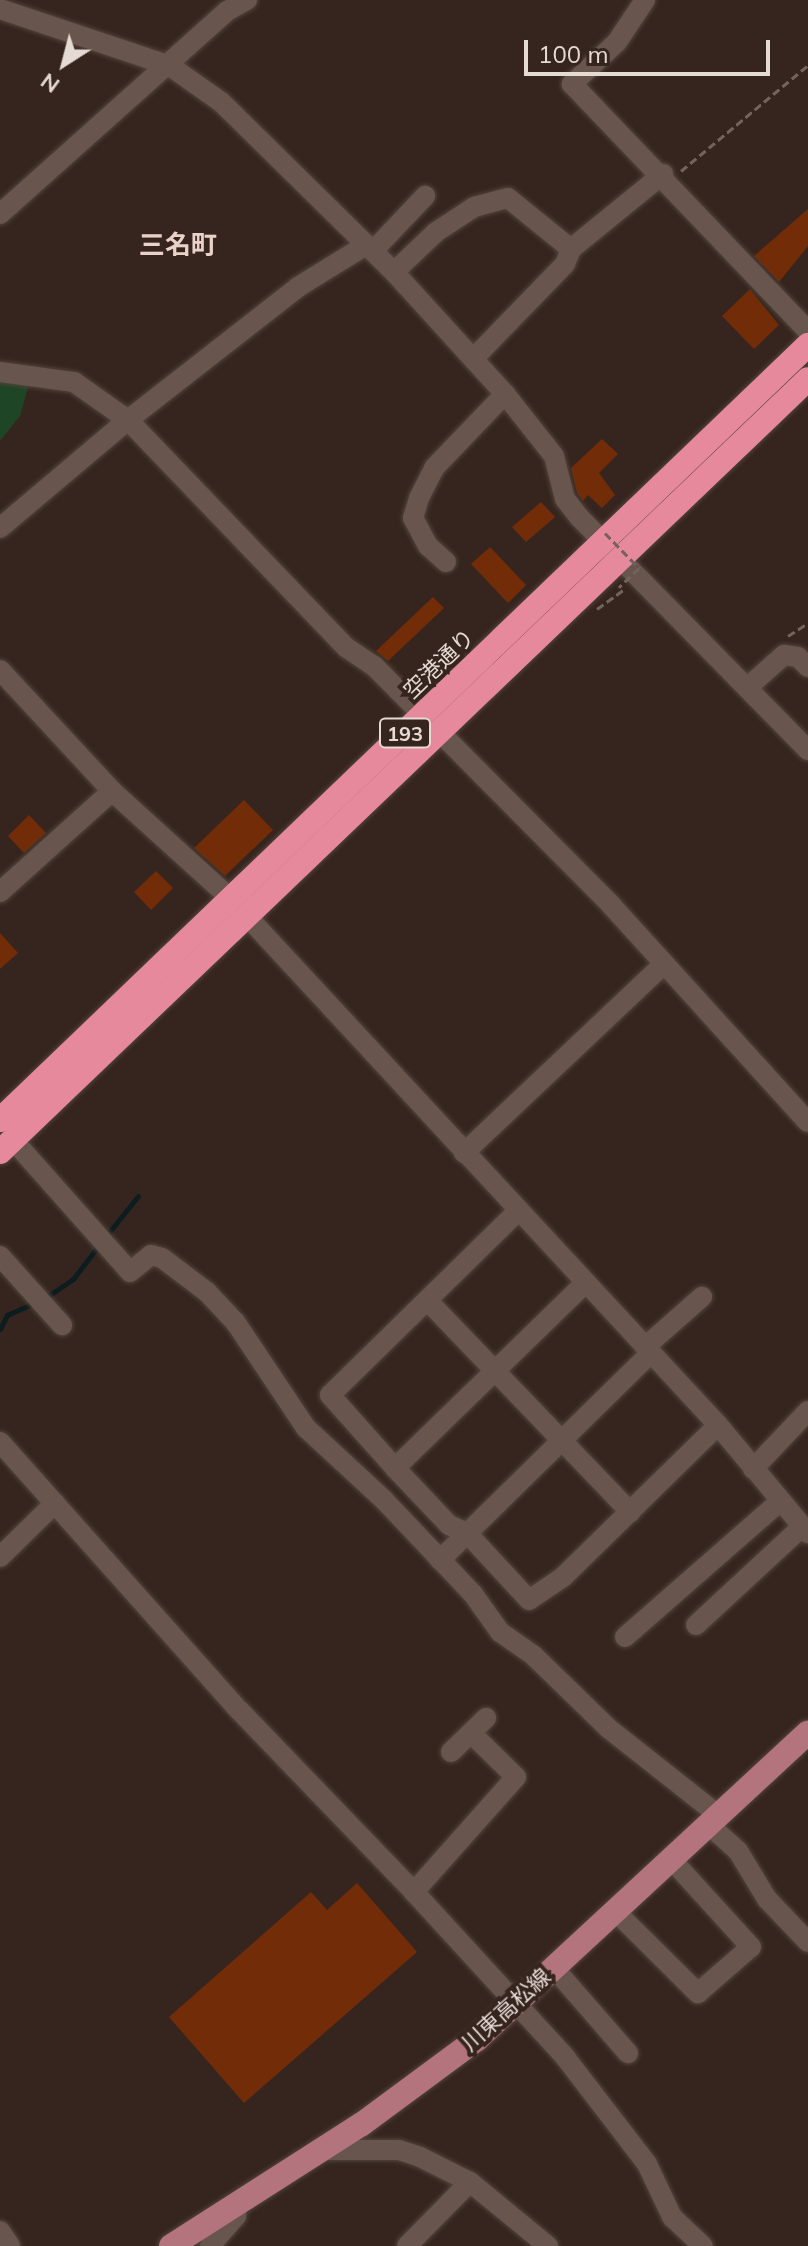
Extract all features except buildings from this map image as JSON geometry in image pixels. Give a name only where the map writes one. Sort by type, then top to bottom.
[{"type":"highway","name":"空港通り","points":[[4,1137],[231,899],[808,345]]},
{"type":"highway","name":"193","points":[[4,1137],[247,918],[438,736],[630,568],[808,379]]},
{"type":"main road","name":"川東高松線","points":[[171,2246],[422,2082],[554,1968],[808,1732]]},
{"type":"street","points":[[0,214],[170,66],[227,11],[247,0]]},
{"type":"street","points":[[645,0],[617,42],[572,84],[666,178],[808,331]]},
{"type":"street","points":[[0,9],[170,66],[221,102],[394,272],[505,394],[554,456],[565,499],[808,750]]},
{"type":"street","points":[[473,359],[565,264],[571,249],[666,178]]},
{"type":"street","points":[[0,528],[128,420],[298,287],[369,248],[425,196]]},
{"type":"street","points":[[394,272],[436,232],[474,207],[508,198],[571,249]]},
{"type":"street","points":[[0,372],[74,382],[128,420],[420,718],[611,905],[662,966],[808,1122]]},
{"type":"street","points":[[446,562],[428,546],[413,518],[419,498],[434,468],[505,394]]},
{"type":"street","points":[[749,686],[784,655],[798,657],[808,667]]},
{"type":"street","points":[[0,670],[112,791],[231,899],[718,1425],[805,1530],[696,1625]]},
{"type":"street","points":[[0,892],[112,791]]},
{"type":"street","points":[[464,1153],[662,966]]},
{"type":"street","points":[[4,1137],[130,1272],[151,1255],[162,1258],[207,1292],[236,1323],[306,1428],[440,1560],[500,1632],[533,1655],[608,1728],[713,1820],[738,1851],[767,1899],[806,1936]]},
{"type":"street","points":[[518,1211],[330,1395],[395,1468],[449,1525],[467,1533],[529,1600],[563,1577],[718,1425]]},
{"type":"street","points":[[0,1256],[62,1325]]},
{"type":"street","points":[[395,1468],[585,1283]]},
{"type":"street","points":[[440,1560],[702,1297]]},
{"type":"street","points":[[427,1300],[630,1512]]},
{"type":"street","points":[[753,1469],[808,1411]]},
{"type":"street","points":[[0,1442],[239,1710],[414,1892],[565,2057],[647,2164],[672,2217],[703,2246]]},
{"type":"street","points":[[625,1637],[779,1502]]},
{"type":"street","points":[[0,1557],[55,1503]]},
{"type":"street","points":[[451,1752],[486,1718]]},
{"type":"street","points":[[414,1892],[516,1777],[471,1733]]},
{"type":"street","points":[[615,1911],[698,1993],[751,1947],[671,1859]]},
{"type":"street","points":[[554,1968],[628,2053]]},
{"type":"street","points":[[322,2150],[399,2150],[470,2182],[543,2244]]},
{"type":"street","points":[[407,2246],[470,2182]]},
{"type":"street","points":[[210,2246],[236,2216],[237,2203]]},
{"type":"street","points":[[0,2231],[10,2246]]},
{"type":"path","points":[[666,178],[808,65]]},
{"type":"path","points":[[605,537],[639,568],[619,587]]},
{"type":"path","points":[[600,605],[599,612],[630,568]]},
{"type":"path","points":[[779,643],[808,623]]},
{"type":"green space","points":[[0,380],[29,384],[20,416],[0,441]]},
{"type":"waterway","points":[[106,1236],[138,1196]]},
{"type":"waterway","points":[[45,1298],[73,1279],[100,1244]]},
{"type":"waterway","points":[[0,1329],[7,1315],[36,1302]]},
{"type":"district","name":"三名町","points":[[178,245]]}]
